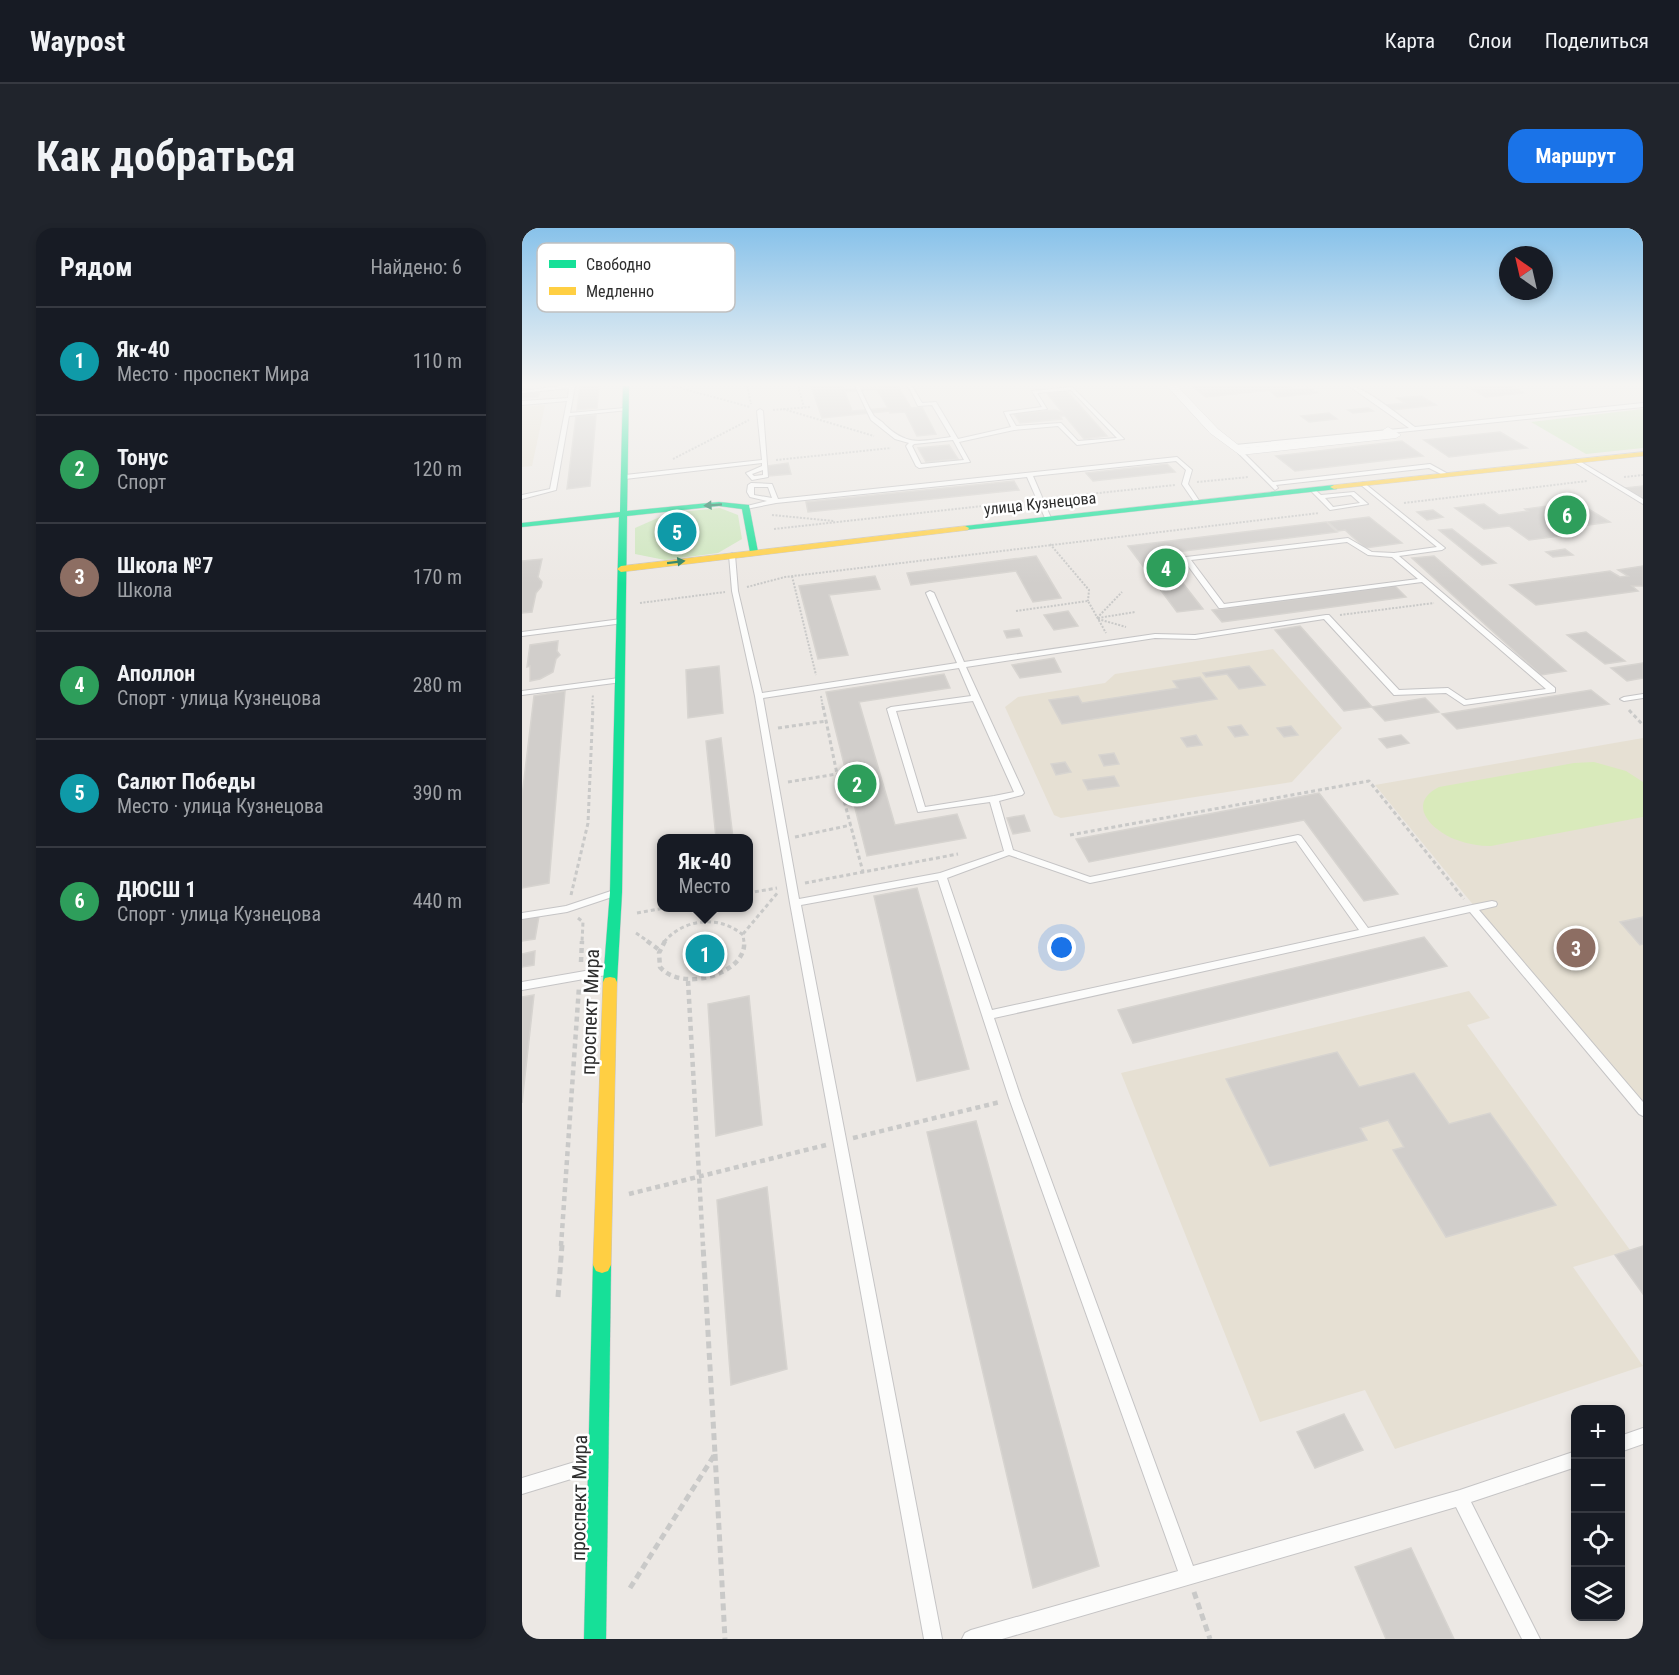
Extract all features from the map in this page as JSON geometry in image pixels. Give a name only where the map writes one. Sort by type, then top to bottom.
[{"type":"street","name":"проспект Мира","points":[[595,1639],[600,1462],[602,1200],[610,971],[616,892],[625,452]]},
{"type":"street","name":"улица Кузнецова","points":[[621,569],[1197,502],[1276,489],[1316,493],[1363,484],[1641,455]]},
{"type":"street","points":[[522,525],[719,504],[747,510],[754,552]]},
{"type":"lane","points":[[522,497],[553,490],[561,452]]},
{"type":"lane","points":[[625,477],[764,464],[763,452]]},
{"type":"lane","points":[[914,452],[920,466],[968,461],[962,452]]},
{"type":"lane","points":[[1239,452],[1276,489],[1431,466],[1447,475]]},
{"type":"lane","points":[[747,510],[776,501],[1177,459],[1189,470],[1185,484],[1197,502]]},
{"type":"lane","points":[[1576,461],[1643,502]]},
{"type":"lane","points":[[1029,475],[1048,518]]},
{"type":"lane","points":[[1363,484],[1442,548],[1394,555],[1370,554],[1348,540],[1186,559],[1222,606],[1425,580]]},
{"type":"lane","points":[[1316,493],[1352,493],[1365,504],[1332,509],[1316,493]]},
{"type":"lane","points":[[732,555],[735,591],[776,784],[795,903],[933,1639]]},
{"type":"lane","points":[[759,696],[1111,642],[1155,636],[1195,637],[1326,617],[1397,693],[1448,690],[1464,703],[1552,690],[1394,555]]},
{"type":"lane","points":[[930,593],[1019,793],[921,810],[891,709],[975,698]]},
{"type":"lane","points":[[522,634],[621,621]]},
{"type":"lane","points":[[522,693],[619,680]]},
{"type":"lane","points":[[1624,699],[1643,696]]},
{"type":"lane","points":[[994,799],[1009,852]]},
{"type":"lane","points":[[795,903],[942,876],[1009,852],[1090,880],[1299,838],[1366,932]]},
{"type":"lane","points":[[942,876],[1015,1098],[1188,1576]]},
{"type":"lane","points":[[522,916],[567,909],[616,892]]},
{"type":"lane","points":[[989,1015],[1492,904]]},
{"type":"lane","points":[[1472,908],[1643,1112]]},
{"type":"lane","points":[[522,986],[610,971]]},
{"type":"lane","points":[[1625,1442],[1643,1436]]},
{"type":"lane","points":[[971,1639],[1460,1498],[1571,1460]]},
{"type":"lane","points":[[522,1486],[600,1462]]},
{"type":"lane","points":[[1460,1498],[1530,1639]]},
{"type":"path","points":[[670,460],[686,452]]},
{"type":"path","points":[[764,464],[853,452]]},
{"type":"path","points":[[1389,505],[1643,475]]},
{"type":"path","points":[[774,530],[1265,476]]},
{"type":"path","points":[[747,510],[865,525]]},
{"type":"path","points":[[621,605],[735,591],[792,576],[1319,513]]},
{"type":"path","points":[[1049,544],[1089,590],[1088,601],[1111,642]]},
{"type":"path","points":[[792,576],[827,721],[837,774],[863,872],[963,854]]},
{"type":"path","points":[[1097,618],[1122,592]]},
{"type":"path","points":[[1016,611],[1088,601]]},
{"type":"path","points":[[1326,617],[1450,602]]},
{"type":"path","points":[[1097,618],[1135,612]]},
{"type":"path","points":[[558,1298],[583,922],[567,909],[588,823],[593,693]]},
{"type":"path","points":[[765,730],[827,721]]},
{"type":"path","points":[[776,784],[837,774]]},
{"type":"path","points":[[1070,835],[1369,781],[1472,908]]},
{"type":"path","points":[[786,839],[851,825]]},
{"type":"path","points":[[743,934],[782,887]]},
{"type":"path","points":[[713,921],[726,923],[743,934],[744,951],[729,969],[717,976],[688,981],[665,974],[658,967],[656,959],[658,949],[664,940],[687,926],[713,921]]},
{"type":"path","points":[[688,981],[725,1639]]},
{"type":"path","points":[[602,1200],[1015,1098]]},
{"type":"path","points":[[623,1599],[715,1454]]},
{"type":"path","points":[[1188,1576],[1210,1639]]},
{"type":"shaded area","points":[[522,452],[535,452],[532,466],[522,467]]},
{"type":"shaded area","points":[[1273,649],[1342,728],[1292,782],[1061,818],[1054,815],[1005,707],[1018,697],[1105,683],[1115,674]]},
{"type":"shaded area","points":[[1643,738],[1643,1112],[1375,785]]},
{"type":"shaded area","points":[[1469,991],[1490,1018],[1467,1025],[1630,1250],[1573,1267],[1643,1366],[1395,1449],[1365,1390],[1260,1422],[1121,1073]]},
{"type":"green space","points":[[1582,452],[1606,452],[1586,454]]},
{"type":"green space","points":[[720,508],[738,515],[742,539],[718,553],[665,560],[635,554],[635,528],[669,513]]},
{"type":"green space","points":[[1594,762],[1626,771],[1643,782],[1643,817],[1487,846],[1465,843],[1448,836],[1432,824],[1423,810],[1424,802],[1429,794],[1439,787],[1574,763]]},
{"type":"building","points":[[572,452],[593,452],[590,486],[567,489]]},
{"type":"building","points":[[920,452],[953,452],[958,459],[926,462]]},
{"type":"building","points":[[1311,452],[1417,452],[1423,456],[1295,471],[1276,456]]},
{"type":"building","points":[[1441,452],[1494,452],[1449,457]]},
{"type":"building","points":[[788,463],[791,474],[769,476],[766,466]]},
{"type":"building","points":[[1167,464],[1175,472],[1093,481],[1086,473]]},
{"type":"building","points":[[1014,481],[1019,490],[808,512],[806,502]]},
{"type":"building","points":[[1643,486],[1643,498],[1625,488]]},
{"type":"building","points":[[1577,502],[1610,522],[1552,530],[1560,536],[1529,540],[1509,526],[1484,529],[1455,508],[1484,504],[1499,515]]},
{"type":"building","points":[[1433,510],[1443,517],[1427,520],[1417,512]]},
{"type":"building","points":[[1369,517],[1402,543],[1365,548],[1345,530],[1338,531],[1328,522]]},
{"type":"building","points":[[1326,522],[1337,532],[1160,554],[1203,609],[1177,612],[1128,546]]},
{"type":"building","points":[[1452,529],[1496,563],[1482,565],[1439,530]]},
{"type":"building","points":[[1565,549],[1573,555],[1553,557],[1546,552]]},
{"type":"building","points":[[1036,556],[1061,598],[1033,602],[1016,571],[911,585],[907,573]]},
{"type":"building","points":[[1434,556],[1566,671],[1541,675],[1412,558]]},
{"type":"building","points":[[542,559],[538,577],[542,582],[536,593],[532,612],[522,613],[522,561]]},
{"type":"building","points":[[1643,566],[1643,586],[1632,586],[1638,591],[1536,605],[1510,585],[1610,571],[1620,577],[1628,576],[1618,570]]},
{"type":"building","points":[[875,576],[880,589],[829,595],[848,655],[818,659],[799,586]]},
{"type":"building","points":[[1395,586],[1406,597],[1222,622],[1212,610]]},
{"type":"building","points":[[1068,611],[1078,626],[1054,630],[1044,615]]},
{"type":"building","points":[[1300,626],[1372,707],[1344,711],[1275,630]]},
{"type":"building","points":[[1019,629],[1022,636],[1007,638],[1004,631]]},
{"type":"building","points":[[1586,632],[1625,661],[1605,664],[1567,635]]},
{"type":"building","points":[[558,641],[557,651],[560,655],[556,659],[553,672],[530,681],[530,666],[527,667],[530,645]]},
{"type":"building","points":[[1054,658],[1061,672],[1020,678],[1012,665]]},
{"type":"building","points":[[1643,663],[1643,678],[1627,681],[1611,668]]},
{"type":"building","points":[[719,666],[723,713],[688,718],[686,670]]},
{"type":"building","points":[[1249,666],[1265,685],[1239,689],[1227,674],[1206,677],[1203,673]]},
{"type":"building","points":[[944,674],[950,688],[859,702],[895,825],[957,814],[966,838],[867,856],[826,692]]},
{"type":"building","points":[[1200,677],[1217,699],[1062,724],[1049,700],[1078,696],[1082,703],[1178,688],[1173,681]]},
{"type":"building","points":[[1591,690],[1609,704],[1457,729],[1442,714]]},
{"type":"building","points":[[565,691],[549,883],[522,888],[522,796],[534,696]]},
{"type":"building","points":[[1425,698],[1439,712],[1385,721],[1372,707]]},
{"type":"building","points":[[1241,725],[1248,735],[1235,737],[1228,727]]},
{"type":"building","points":[[1291,726],[1298,735],[1284,737],[1277,728]]},
{"type":"building","points":[[1196,735],[1202,745],[1187,747],[1181,738]]},
{"type":"building","points":[[1401,735],[1409,743],[1387,748],[1379,739]]},
{"type":"building","points":[[721,738],[733,834],[716,834],[706,741]]},
{"type":"building","points":[[1114,753],[1119,764],[1104,766],[1099,755]]},
{"type":"building","points":[[1065,762],[1071,772],[1056,775],[1051,764]]},
{"type":"building","points":[[1114,776],[1119,786],[1088,790],[1083,780]]},
{"type":"building","points":[[1319,793],[1398,894],[1364,901],[1304,820],[1089,862],[1076,839]]},
{"type":"building","points":[[1024,815],[1030,831],[1013,834],[1007,818]]},
{"type":"building","points":[[917,888],[969,1069],[917,1081],[874,896]]},
{"type":"building","points":[[539,916],[535,939],[522,941],[522,919]]},
{"type":"building","points":[[1643,917],[1643,944],[1640,945],[1620,922]]},
{"type":"building","points":[[1424,937],[1447,966],[1133,1043],[1118,1010]]},
{"type":"building","points":[[535,951],[534,965],[522,967],[522,954]]},
{"type":"building","points":[[534,995],[522,1103],[522,997]]},
{"type":"building","points":[[749,996],[762,1125],[716,1136],[708,1004]]},
{"type":"building","points":[[1337,1052],[1359,1087],[1414,1073],[1449,1124],[1490,1113],[1556,1205],[1446,1237],[1393,1150],[1404,1147],[1388,1120],[1360,1128],[1367,1140],[1270,1166],[1226,1079]]},
{"type":"building","points":[[976,1121],[1099,1566],[1033,1588],[927,1132]]},
{"type":"building","points":[[767,1187],[787,1369],[731,1385],[717,1200]]},
{"type":"building","points":[[1643,1246],[1643,1294],[1615,1255]]},
{"type":"building","points":[[1344,1414],[1363,1450],[1315,1468],[1297,1432]]},
{"type":"building","points":[[1411,1548],[1454,1639],[1386,1639],[1355,1567]]},
{"type":"traffic: fast","points":[[610,982],[616,892],[625,452]]},
{"type":"traffic: fast","points":[[965,528],[1334,487]]},
{"type":"traffic: fast","points":[[522,525],[719,504],[746,507],[754,552]]},
{"type":"traffic: fast","points":[[595,1639],[602,1265]]},
{"type":"traffic: slow","points":[[1334,487],[1643,454]]},
{"type":"traffic: slow","points":[[621,569],[965,528]]},
{"type":"traffic: slow","points":[[602,1265],[610,982]]},
{"type":"place","name":"ДЮСШ 1","points":[[1567,515]]},
{"type":"place","name":"Салют Победы","points":[[677,532]]},
{"type":"place","name":"Аполлон","points":[[1166,568]]},
{"type":"place","name":"Тонус","points":[[857,784]]},
{"type":"place","name":"Школа №7","points":[[1576,948]]},
{"type":"place","name":"Як-40","points":[[705,954]]}]
